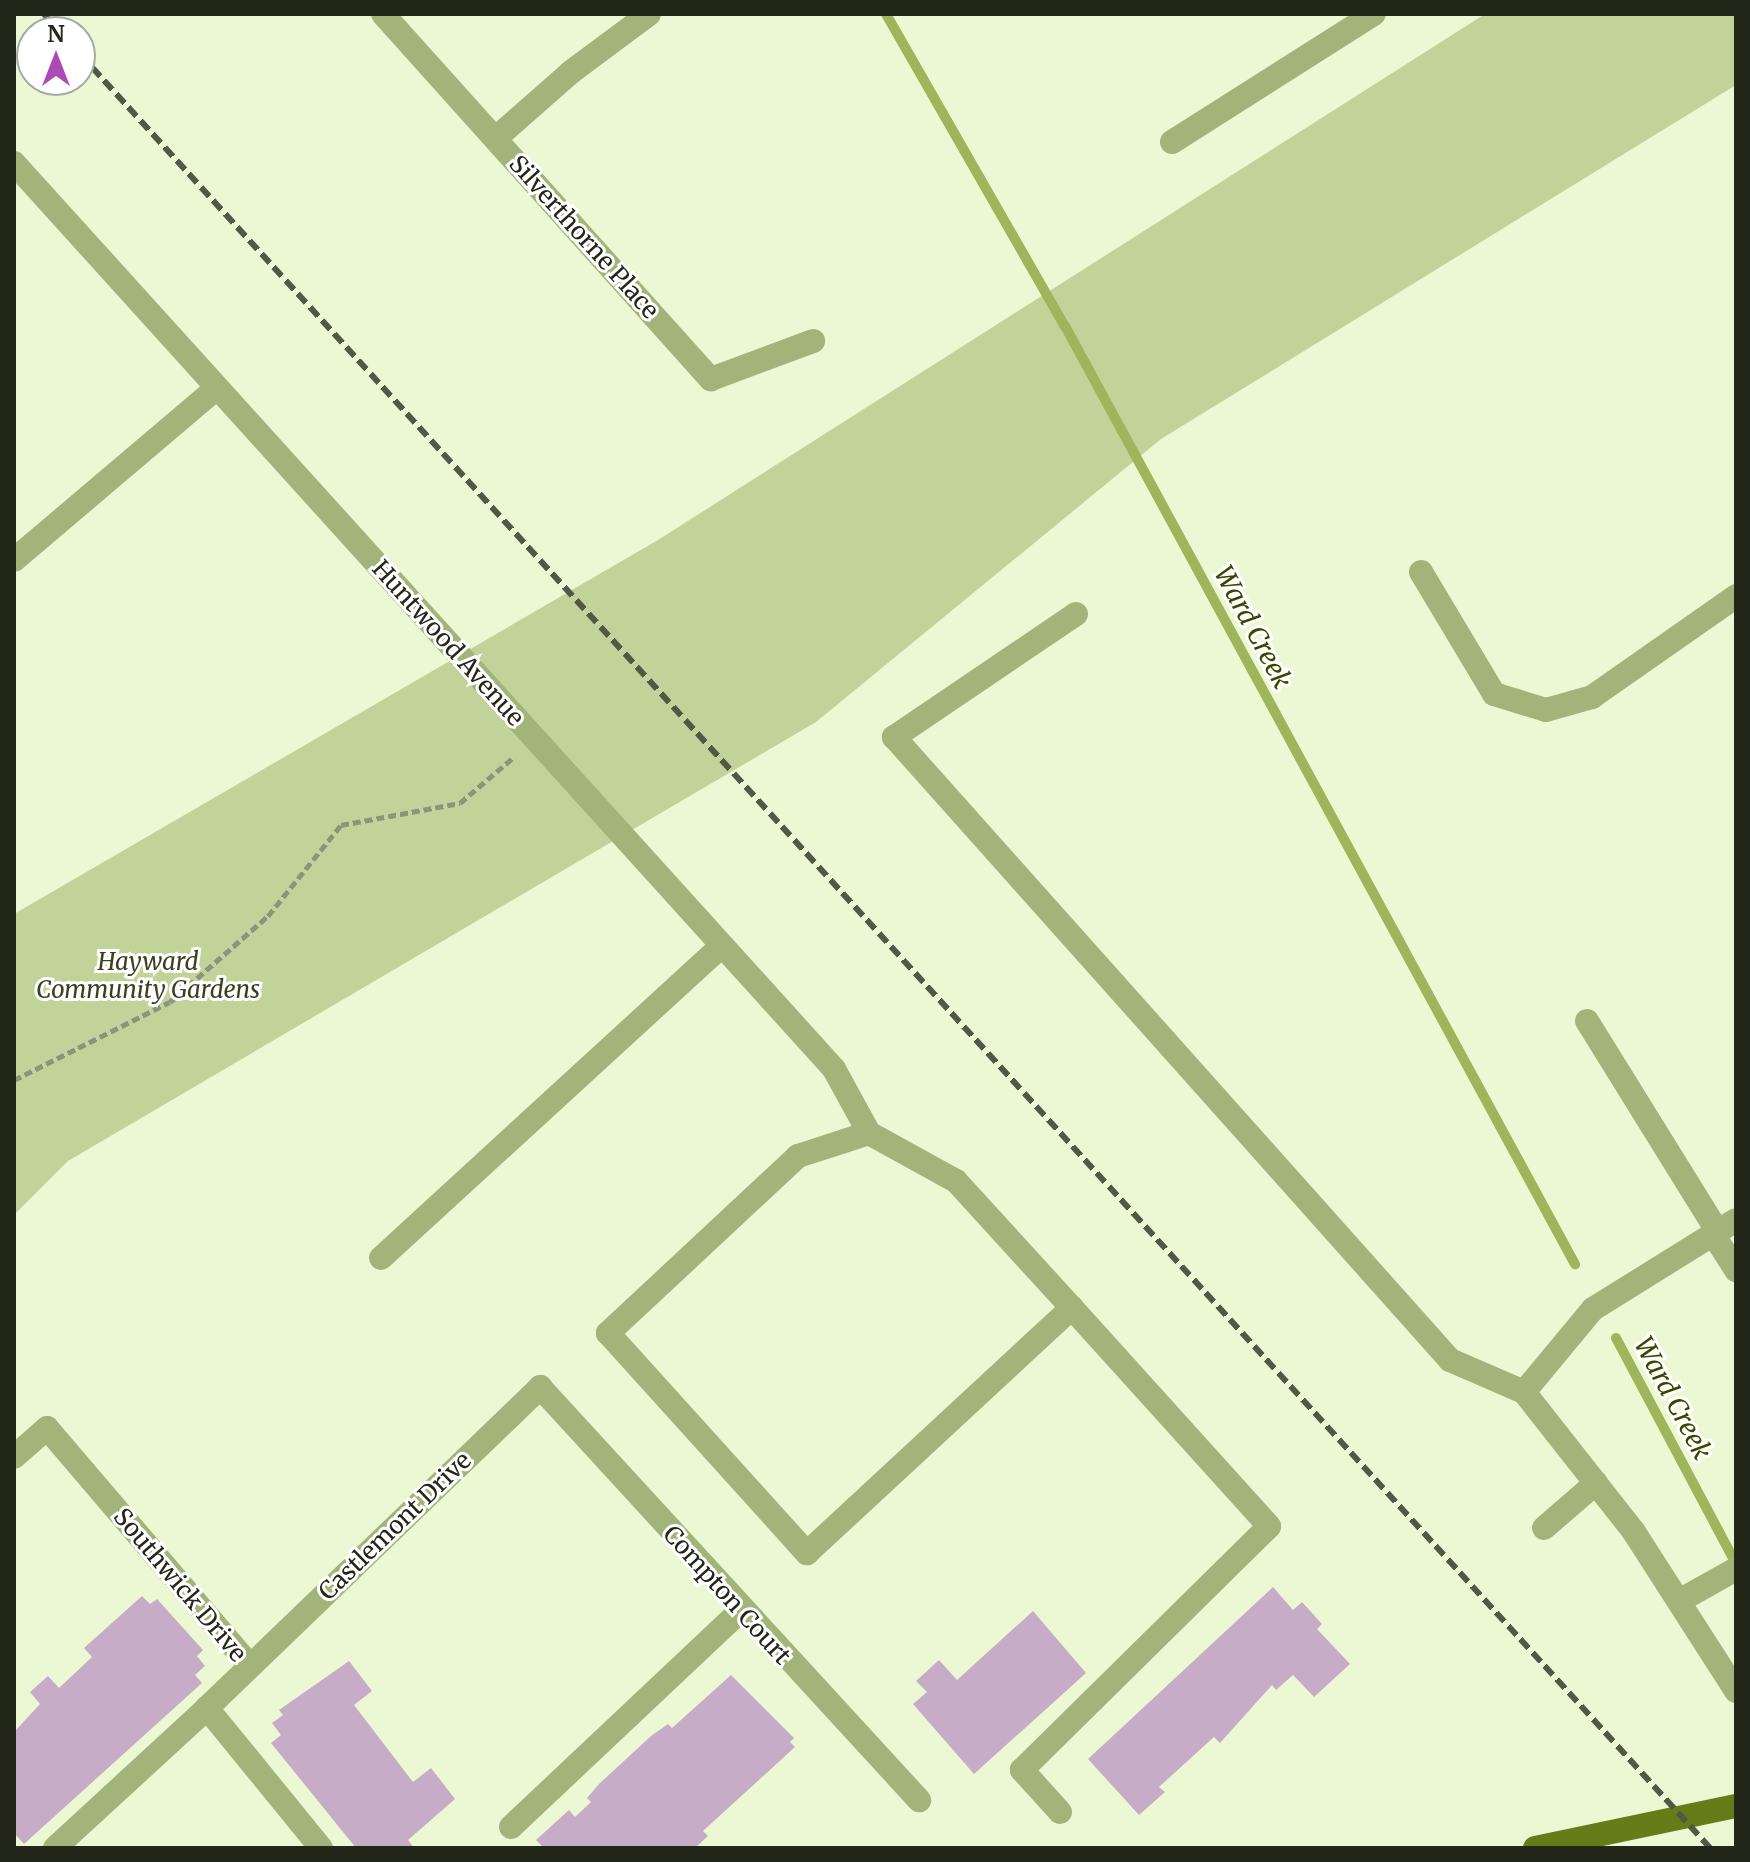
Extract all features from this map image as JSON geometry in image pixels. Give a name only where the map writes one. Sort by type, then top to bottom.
[{"type":"main road","points":[[1535,1848],[1736,1806]]},
{"type":"street","name":"Silverthorne Place","points":[[383,14],[711,379],[813,341]]},
{"type":"street","points":[[496,138],[571,72],[649,14]]},
{"type":"street","points":[[1172,142],[1374,14]]},
{"type":"street","name":"Huntwood Avenue","points":[[14,163],[834,1069],[869,1133]]},
{"type":"street","points":[[14,560],[217,388]]},
{"type":"street","points":[[1421,572],[1494,694],[1546,710],[1592,697],[1736,596]]},
{"type":"street","points":[[1076,614],[894,737],[1450,1360],[1524,1392],[1596,1483],[1679,1601],[1736,1691]]},
{"type":"street","points":[[381,1258],[722,946]]},
{"type":"street","points":[[1587,1021],[1722,1228],[1736,1270]]},
{"type":"street","points":[[1060,1812],[1022,1770],[1269,1526],[1072,1308],[956,1181],[869,1133],[798,1156],[608,1333],[807,1553],[1072,1308]]},
{"type":"street","points":[[1524,1392],[1593,1309],[1722,1228]]},
{"type":"street","name":"Compton Court","points":[[540,1387],[741,1610],[919,1800]]},
{"type":"street","name":"Castlemont Drive","points":[[250,1666],[540,1387]]},
{"type":"street","name":"Southwick Drive","points":[[14,1457],[47,1428],[250,1666],[55,1848]]},
{"type":"street","points":[[1544,1528],[1596,1483]]},
{"type":"street","points":[[1679,1601],[1729,1574]]},
{"type":"street","points":[[511,1827],[741,1610]]},
{"type":"street","points":[[207,1708],[321,1848]]},
{"type":"path","points":[[14,1080],[170,1002],[268,916],[341,825],[460,803],[537,741]]},
{"type":"green space","name":"Hayward Community Gardens","points":[[1485,14],[1736,14],[1736,85],[1161,439],[816,722],[68,1161],[14,1215],[14,914],[658,540]]},
{"type":"building","points":[[1273,1587],[1293,1610],[1302,1602],[1322,1624],[1317,1629],[1350,1664],[1314,1697],[1293,1675],[1276,1690],[1272,1685],[1220,1743],[1214,1737],[1159,1787],[1165,1792],[1139,1815],[1088,1759]]},
{"type":"building","points":[[142,1596],[150,1604],[157,1599],[203,1650],[197,1656],[205,1666],[195,1675],[202,1683],[24,1844],[14,1833],[14,1732],[40,1704],[30,1692],[48,1676],[59,1688],[92,1657],[84,1648]]},
{"type":"building","points":[[1033,1611],[1086,1673],[974,1774],[913,1704],[927,1692],[916,1681],[939,1660],[957,1680]]},
{"type":"building","points":[[349,1661],[372,1691],[354,1705],[413,1782],[431,1768],[455,1799],[408,1840],[414,1848],[356,1848],[271,1743],[281,1735],[272,1723],[283,1715],[279,1710]]},
{"type":"building","points":[[731,1675],[794,1738],[790,1742],[795,1747],[703,1831],[708,1836],[695,1848],[544,1848],[536,1840],[569,1810],[575,1817],[591,1802],[587,1798],[599,1784],[651,1736],[668,1724],[672,1728]]},
{"type":"waterway","name":"Ward Creek","points":[[886,14],[1065,326],[1575,1264]]},
{"type":"waterway","name":"Ward Creek","points":[[1616,1338],[1736,1564]]},
{"type":"railway","points":[[96,72],[1710,1848]]}]
